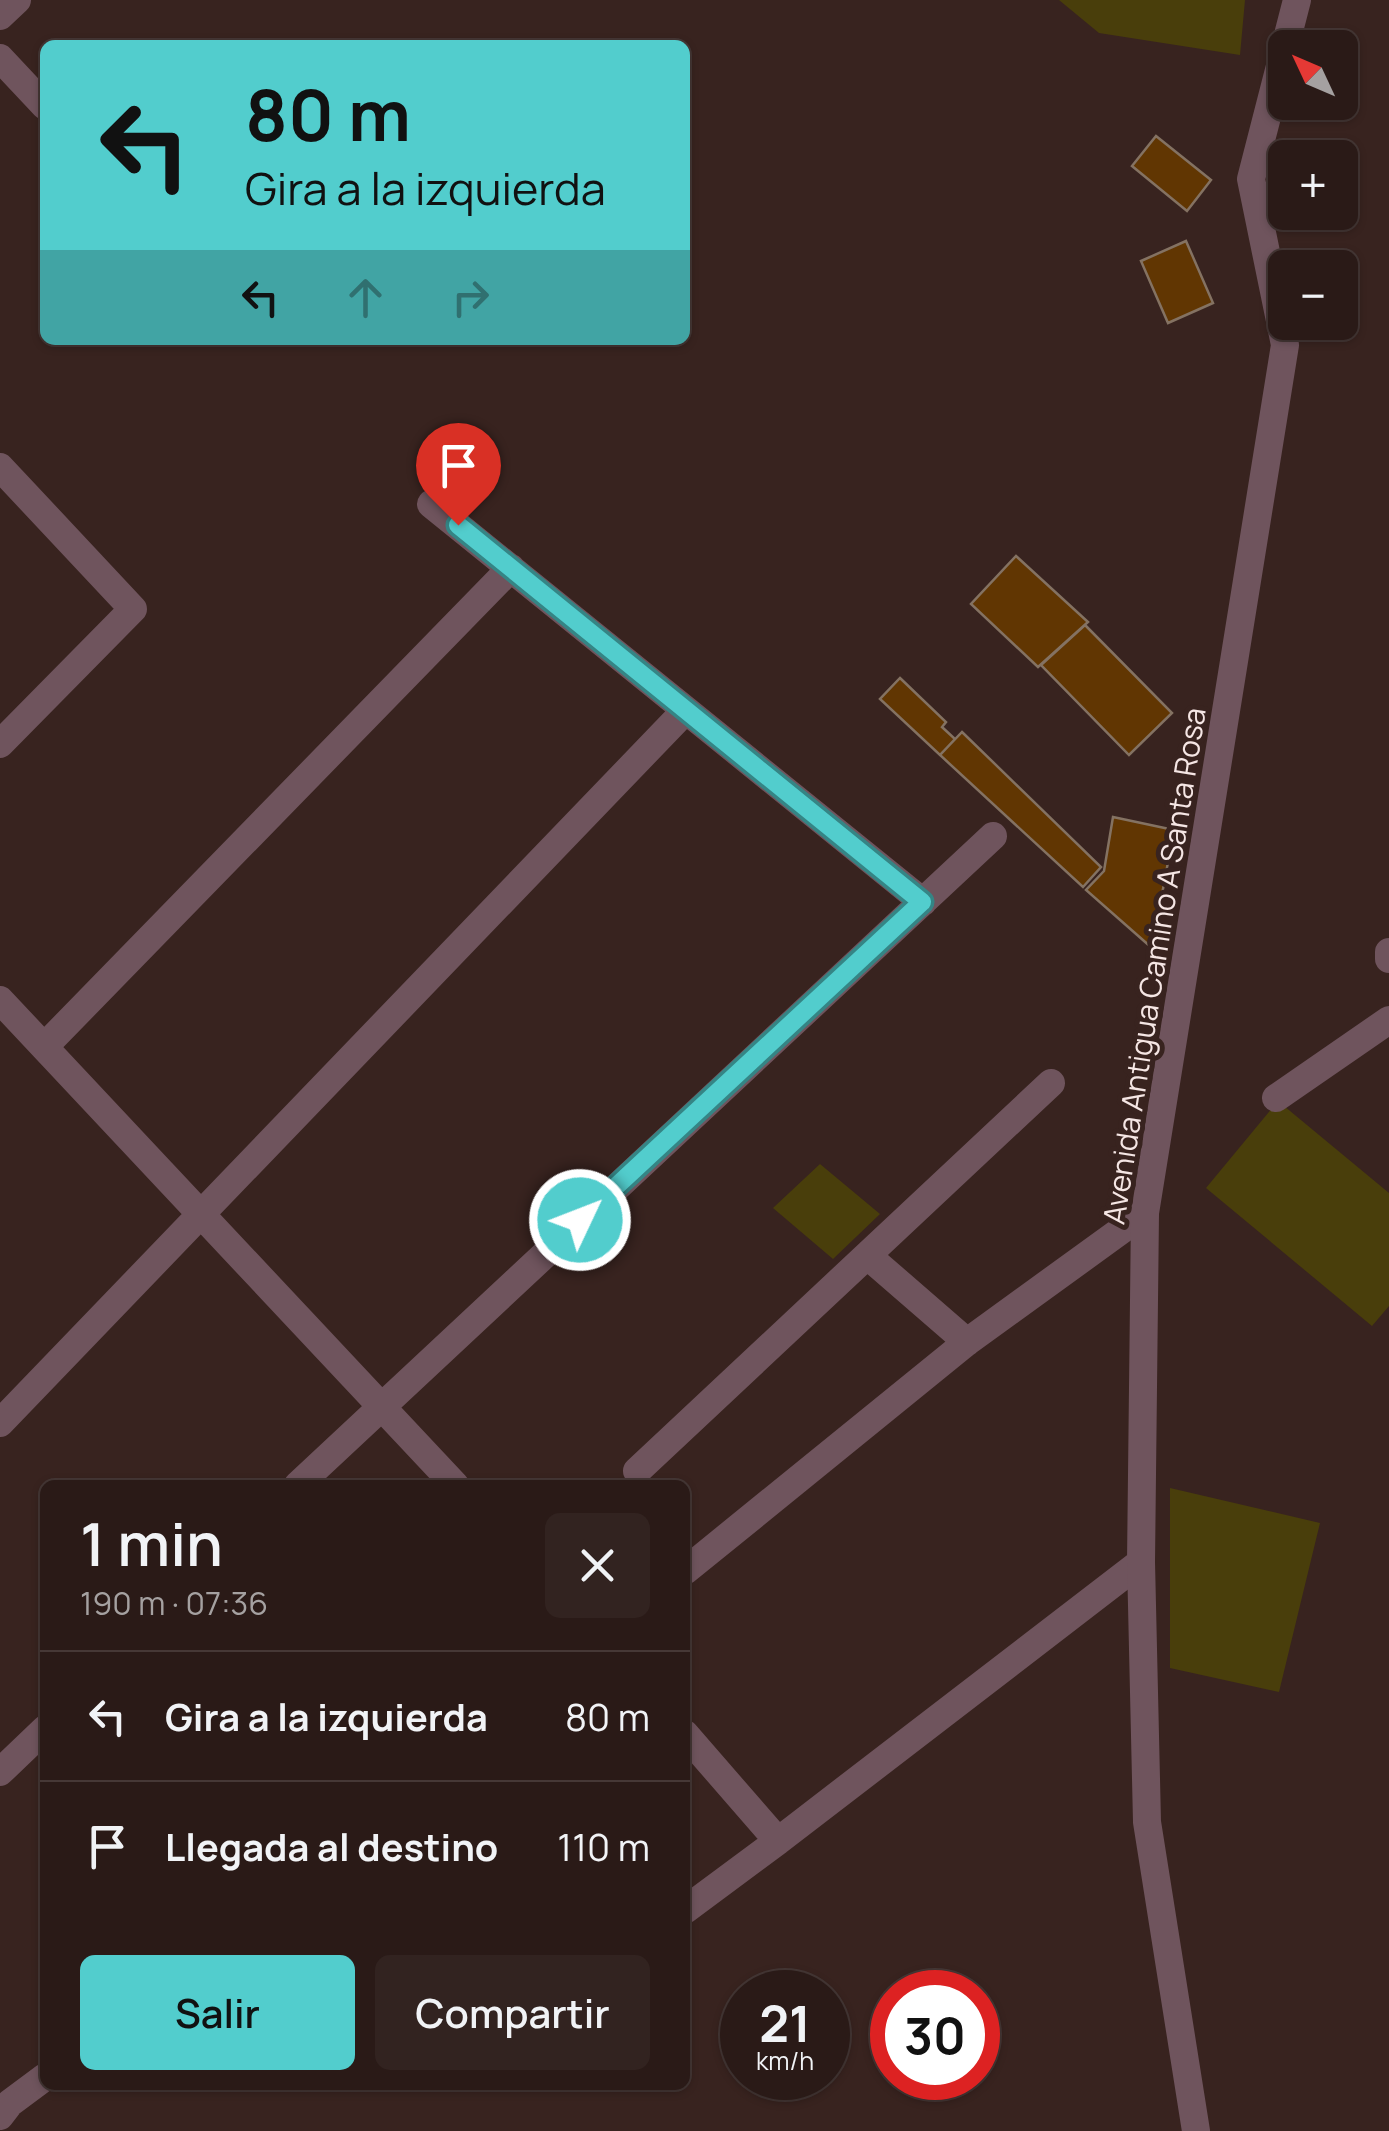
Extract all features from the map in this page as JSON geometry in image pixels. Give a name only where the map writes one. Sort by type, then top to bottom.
[{"type":"street","points":[[0,16],[17,0]]},
{"type":"street","name":"Avenida Antigua Camino A Santa Rosa","points":[[1196,2131],[1148,1822],[1141,1562],[1145,1214],[1285,345],[1251,179],[1297,0]]},
{"type":"street","points":[[0,58],[40,101]]},
{"type":"street","points":[[0,468],[133,609],[0,744]]},
{"type":"street","points":[[431,504],[922,902]]},
{"type":"street","points":[[44,1047],[511,568]]},
{"type":"street","points":[[0,1423],[685,710]]},
{"type":"street","points":[[303,1480],[993,836]]},
{"type":"street","points":[[0,1000],[449,1480]]},
{"type":"street","points":[[1276,1098],[1389,1020]]},
{"type":"street","points":[[637,1471],[1051,1082]]},
{"type":"street","points":[[690,1567],[967,1342],[1145,1214]]},
{"type":"street","points":[[869,1257],[967,1342]]},
{"type":"street","points":[[690,1906],[1141,1562]]},
{"type":"street","points":[[0,1772],[40,1733]]},
{"type":"street","points":[[690,1740],[778,1841]]},
{"type":"street","points":[[0,2116],[40,2081]]},
{"type":"shaded area","points":[[1059,0],[1245,0],[1240,55],[1099,33]]},
{"type":"shaded area","points":[[1278,1101],[1389,1193],[1389,1306],[1372,1326],[1206,1188]]},
{"type":"shaded area","points":[[820,1164],[880,1214],[833,1259],[773,1208]]},
{"type":"shaded area","points":[[1170,1488],[1320,1523],[1279,1692],[1170,1668]]},
{"type":"building","points":[[1156,136],[1211,180],[1187,211],[1132,166]]},
{"type":"building","points":[[1186,241],[1213,303],[1168,323],[1141,261]]},
{"type":"building","points":[[1016,556],[1088,622],[1038,667],[971,604]]},
{"type":"building","points":[[1085,625],[1172,713],[1129,755],[1041,665]]},
{"type":"building","points":[[900,678],[946,722],[942,727],[955,739],[940,755],[880,699]]},
{"type":"building","points":[[962,732],[1101,867],[1083,887],[940,755]]},
{"type":"building","points":[[1113,817],[1174,830],[1152,948],[1086,890],[1104,871]]},
{"type":"route","points":[[458,525],[922,902],[580,1220]]}]
